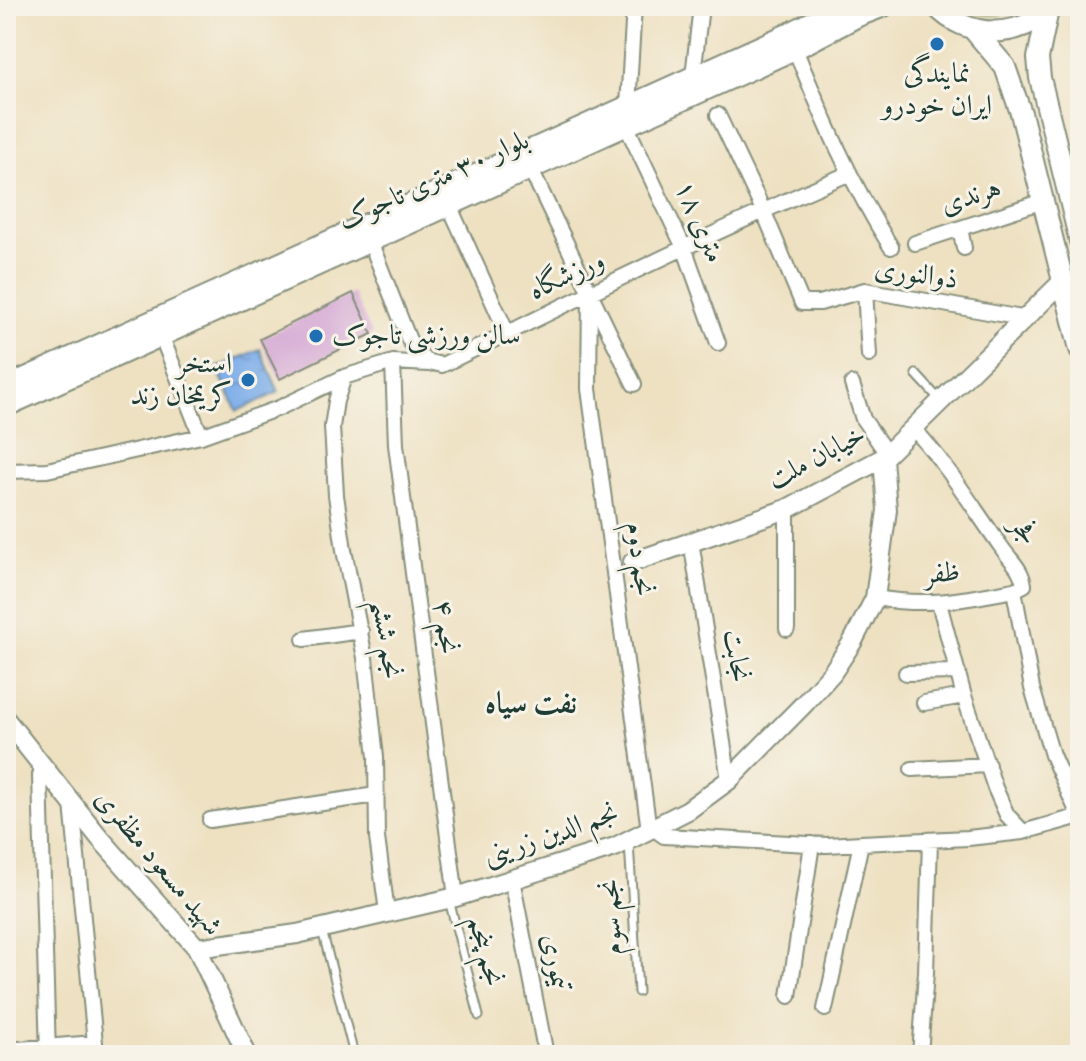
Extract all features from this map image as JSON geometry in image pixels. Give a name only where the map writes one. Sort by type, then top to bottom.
[{"type":"main road","name":"بلوار ۳۰ متری تاجوک","points":[[6,406],[530,168],[693,76],[844,6]]},
{"type":"main road","name":"بلوار ۳۰ متری تاجوک","points":[[6,387],[627,115],[795,49],[884,6]]},
{"type":"main road","points":[[934,7],[973,29],[1007,31],[1036,20],[1049,8]]},
{"type":"main road","points":[[1049,8],[1038,58],[1040,78],[1080,241]]},
{"type":"main road","points":[[973,29],[1005,67],[1021,113],[1080,349]]},
{"type":"street","points":[[627,115],[634,6]]},
{"type":"street","points":[[693,76],[701,6]]},
{"type":"street","points":[[795,49],[848,174],[891,247]]},
{"type":"street","name":"۱۸ متری","points":[[627,115],[685,250],[718,343]]},
{"type":"street","points":[[718,115],[763,210]]},
{"type":"street","points":[[530,168],[634,384]]},
{"type":"street","name":"ورزشگاه","points":[[442,365],[763,210],[848,174]]},
{"type":"street","name":"هرندی","points":[[915,243],[1043,201]]},
{"type":"street","points":[[449,205],[507,333]]},
{"type":"street","name":"ذوالنوری","points":[[763,210],[802,303],[820,303],[865,290],[1022,318]]},
{"type":"street","points":[[960,228],[964,248]]},
{"type":"street","points":[[370,241],[409,340],[425,361],[442,365]]},
{"type":"street","name":"خیابان ملت","points":[[633,562],[787,509],[885,456],[1063,281]]},
{"type":"street","points":[[865,290],[869,355]]},
{"type":"street","name":"نجم دوم","points":[[590,293],[589,389],[651,829]]},
{"type":"street","points":[[161,335],[201,436]]},
{"type":"street","points":[[6,471],[47,470],[201,436],[279,408],[344,377],[393,362],[442,365]]},
{"type":"street","name":"نجم ۴","points":[[393,362],[396,445],[452,898]]},
{"type":"street","name":"نجم ششم","points":[[344,377],[332,427],[336,495],[361,631],[376,757],[377,838],[387,912]]},
{"type":"street","points":[[852,384],[863,419],[885,456]]},
{"type":"street","name":"فجر","points":[[913,428],[944,462],[1023,574],[1024,585],[1014,590],[1032,688],[1052,755],[1080,816]]},
{"type":"street","name":"نجم الدین زرینی","points":[[197,948],[297,934],[452,898],[615,847],[688,810],[729,780],[832,673],[853,641],[875,598],[887,510],[885,456]]},
{"type":"street","points":[[787,509],[787,629]]},
{"type":"street","name":"نجابت","points":[[691,541],[729,780]]},
{"type":"street","name":"ظفر","points":[[875,598],[939,603],[1014,590]]},
{"type":"street","points":[[939,603],[964,696],[988,765],[1007,815],[1023,832]]},
{"type":"street","points":[[304,639],[361,631]]},
{"type":"street","points":[[906,673],[958,672]]},
{"type":"street","points":[[924,703],[964,696]]},
{"type":"street","name":"شهید مسعود مظفری","points":[[6,720],[72,803],[197,948],[247,1055]]},
{"type":"street","points":[[912,769],[988,765]]},
{"type":"street","points":[[43,767],[40,775],[48,1051]]},
{"type":"street","points":[[210,820],[376,795]]},
{"type":"street","points":[[6,1050],[48,1051],[95,1043],[72,803]]},
{"type":"street","points":[[651,829],[664,836],[812,844],[861,843],[1023,832],[1080,816]]},
{"type":"street","points":[[920,1055],[930,840]]},
{"type":"street","points":[[825,1009],[861,843]]},
{"type":"street","points":[[789,996],[812,844]]},
{"type":"street","name":"تیموری","points":[[512,879],[546,1055]]},
{"type":"lane","points":[[916,374],[941,400]]},
{"type":"lane","name":"نجم سوم","points":[[629,840],[638,992]]},
{"type":"lane","name":"نجم پنجم","points":[[452,898],[479,1016]]},
{"type":"lane","points":[[321,928],[354,1055]]},
{"type":"green space","points":[[958,6],[1024,6],[991,15],[974,13]]},
{"type":"water","name":"استخر کریمخان زند","points":[[260,349],[279,392],[237,411],[217,368]]},
{"type":"building","name":"سالن ورزشی تاجوک","points":[[353,293],[372,334],[280,379],[260,339]]},
{"type":"place","name":"نمایندگی ایران خودرو","points":[[937,44]]},
{"type":"place","name":"سالن ورزشی تاجوک","points":[[316,336]]},
{"type":"place","name":"استخر کریمخان زند","points":[[248,380]]},
{"type":"district","name":"نفت سیاه","points":[[531,705]]}]
